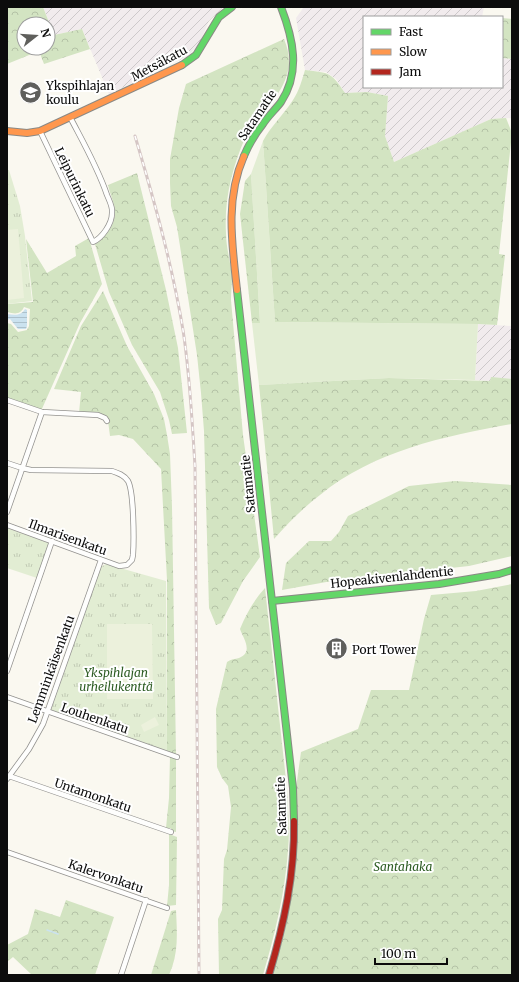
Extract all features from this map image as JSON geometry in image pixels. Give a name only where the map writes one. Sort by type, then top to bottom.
[{"type":"main road","name":"Metsäkatu","points":[[7,130],[28,133],[40,131],[189,61],[199,52],[219,17],[232,7]]},
{"type":"main road","name":"Satamatie","points":[[269,975],[285,916],[292,873],[294,839],[293,788],[231,240],[231,220],[233,192],[244,157],[260,127],[285,95],[293,72],[295,56],[293,45],[281,7]]},
{"type":"main road","name":"Hopeakivenlahdentie","points":[[272,601],[439,584],[499,574],[512,570]]},
{"type":"street","name":"Leipurinkatu","points":[[40,131],[42,138],[93,242],[104,234],[110,222],[112,212],[104,186],[70,117]]},
{"type":"street","points":[[7,400],[42,412],[98,415],[105,418],[107,421]]},
{"type":"street","points":[[7,512],[42,412]]},
{"type":"street","points":[[7,463],[22,468]]},
{"type":"street","name":"Ilmarisenkatu","points":[[7,525],[101,560],[123,566],[127,565],[132,560],[134,548],[131,494],[128,481],[123,476],[112,471],[31,470],[22,468]]},
{"type":"street","points":[[7,671],[52,541]]},
{"type":"street","name":"Lemminkäisenkatu","points":[[8,777],[38,735],[48,712],[101,560]]},
{"type":"street","name":"Louhenkatu","points":[[7,697],[177,757]]},
{"type":"street","name":"Untamonkatu","points":[[8,777],[171,832]]},
{"type":"street","name":"Kalervonkatu","points":[[7,852],[146,900],[121,975]]},
{"type":"street","points":[[146,900],[167,908]]},
{"type":"shaded area","points":[[43,7],[223,7],[209,21],[199,44],[188,56],[109,94],[82,29],[56,35],[56,16],[47,16]]},
{"type":"shaded area","points":[[304,7],[484,7],[482,16],[363,16],[363,88],[503,88],[503,58],[512,59],[512,118],[491,119],[394,162],[385,136],[388,96],[367,92],[345,93],[336,79],[326,72],[305,70],[296,18]]},
{"type":"shaded area","points":[[478,324],[512,326],[512,379],[491,378],[491,381],[475,380]]},
{"type":"green space","points":[[7,7],[43,7],[47,16],[16,16],[16,56],[27,56],[7,64]]},
{"type":"green space","points":[[503,18],[512,19],[512,59],[503,58]]},
{"type":"green space","points":[[82,29],[90,49],[44,64],[41,56],[56,56],[56,35]]},
{"type":"green space","points":[[284,39],[288,52],[289,63],[284,83],[279,93],[245,138],[236,161],[226,208],[226,239],[232,278],[231,300],[243,435],[260,557],[243,581],[221,623],[216,625],[209,608],[204,431],[201,393],[197,355],[177,227],[171,206],[170,159],[179,108],[186,84]]},
{"type":"green space","points":[[305,70],[325,73],[333,77],[345,93],[367,92],[388,96],[385,136],[394,162],[491,119],[506,118],[512,133],[499,254],[505,255],[497,325],[275,322],[263,141],[295,97]]},
{"type":"green space","points":[[263,141],[275,322],[478,324],[475,380],[389,378],[259,385],[252,323],[260,323],[251,174]]},
{"type":"green space","points":[[7,170],[9,170],[20,206],[25,236],[32,301],[7,304]]},
{"type":"green space","points":[[137,173],[166,290],[178,348],[187,433],[172,434],[160,392],[132,345],[109,292],[95,244],[109,231],[115,218],[114,206],[108,185]]},
{"type":"green space","points":[[251,174],[260,323],[252,323],[240,214],[245,181]]},
{"type":"green space","points":[[18,229],[24,298],[7,300],[7,230]]},
{"type":"green space","points":[[89,238],[102,284],[80,323],[41,411],[7,398],[7,323],[11,324],[18,332],[27,330],[29,326],[30,309],[24,307],[19,313],[10,313],[7,312],[7,304],[33,302],[26,239],[47,273],[76,256],[75,246]]},
{"type":"green space","points":[[103,291],[127,346],[154,394],[164,419],[170,454],[176,755],[167,751],[167,580],[161,469],[133,439],[119,435],[110,436],[106,417],[79,413],[81,392],[54,389],[81,326]]},
{"type":"green space","points":[[491,377],[512,379],[512,424],[436,440],[387,456],[363,467],[341,480],[314,500],[274,539],[259,385],[389,378],[490,381]]},
{"type":"green space","points":[[455,481],[512,485],[512,556],[469,566],[332,581],[282,590],[286,563],[309,541],[331,541],[339,532],[348,516],[409,486]]},
{"type":"green space","points":[[7,528],[49,543],[37,578],[7,568]]},
{"type":"green space","name":"Ykspihlajan urheilukenttä","points":[[106,564],[166,581],[167,751],[51,710],[101,567]]},
{"type":"green space","name":"Santahaka","points":[[512,584],[512,975],[272,975],[284,935],[292,891],[296,788],[301,752],[358,729],[371,690],[409,690],[424,619],[431,595],[476,591]]},
{"type":"green space","points":[[265,588],[287,789],[289,835],[287,866],[279,913],[263,975],[219,975],[218,919],[222,910],[224,859],[227,850],[231,807],[228,786],[217,767],[216,709],[227,662],[239,658],[246,652],[247,649],[240,629],[257,597]]},
{"type":"green space","points":[[107,624],[152,624],[153,699],[107,699]]},
{"type":"green space","points":[[155,717],[159,725],[144,732],[141,725]]},
{"type":"green space","points":[[170,756],[176,759],[176,832],[171,831],[171,828],[166,828],[169,798]]},
{"type":"green space","points":[[169,834],[177,837],[176,905],[167,906],[169,885]]},
{"type":"green space","points":[[66,900],[114,917],[95,975],[32,975],[13,957],[7,962],[7,945],[28,934],[35,909],[60,917]]},
{"type":"green space","points":[[176,910],[177,943],[169,975],[151,975],[171,911]]},
{"type":"water","points":[[25,309],[27,310],[26,329],[18,329],[10,319],[7,320],[7,314],[20,314]]},
{"type":"waterway","points":[[47,930],[58,934]]},
{"type":"railway","points":[[135,136],[156,208],[174,281],[183,330],[190,398],[195,466],[199,975]]},
{"type":"traffic: fast","points":[[182,65],[196,55],[219,17],[232,7]]},
{"type":"traffic: fast","points":[[244,156],[257,132],[281,102],[291,79],[293,67],[292,43],[281,7]]},
{"type":"traffic: fast","points":[[237,290],[293,788],[294,821]]},
{"type":"traffic: fast","points":[[272,601],[439,584],[499,574],[512,570]]},
{"type":"traffic: slow","points":[[7,131],[27,133],[40,131],[182,65]]},
{"type":"traffic: slow","points":[[237,290],[233,256],[232,205],[238,172],[244,156]]},
{"type":"traffic: jam","points":[[269,975],[288,899],[293,860],[294,821]]},
{"type":"place","name":"Ykspihlajan koulu","points":[[30,92]]},
{"type":"place","name":"Port Tower","points":[[336,649]]}]
